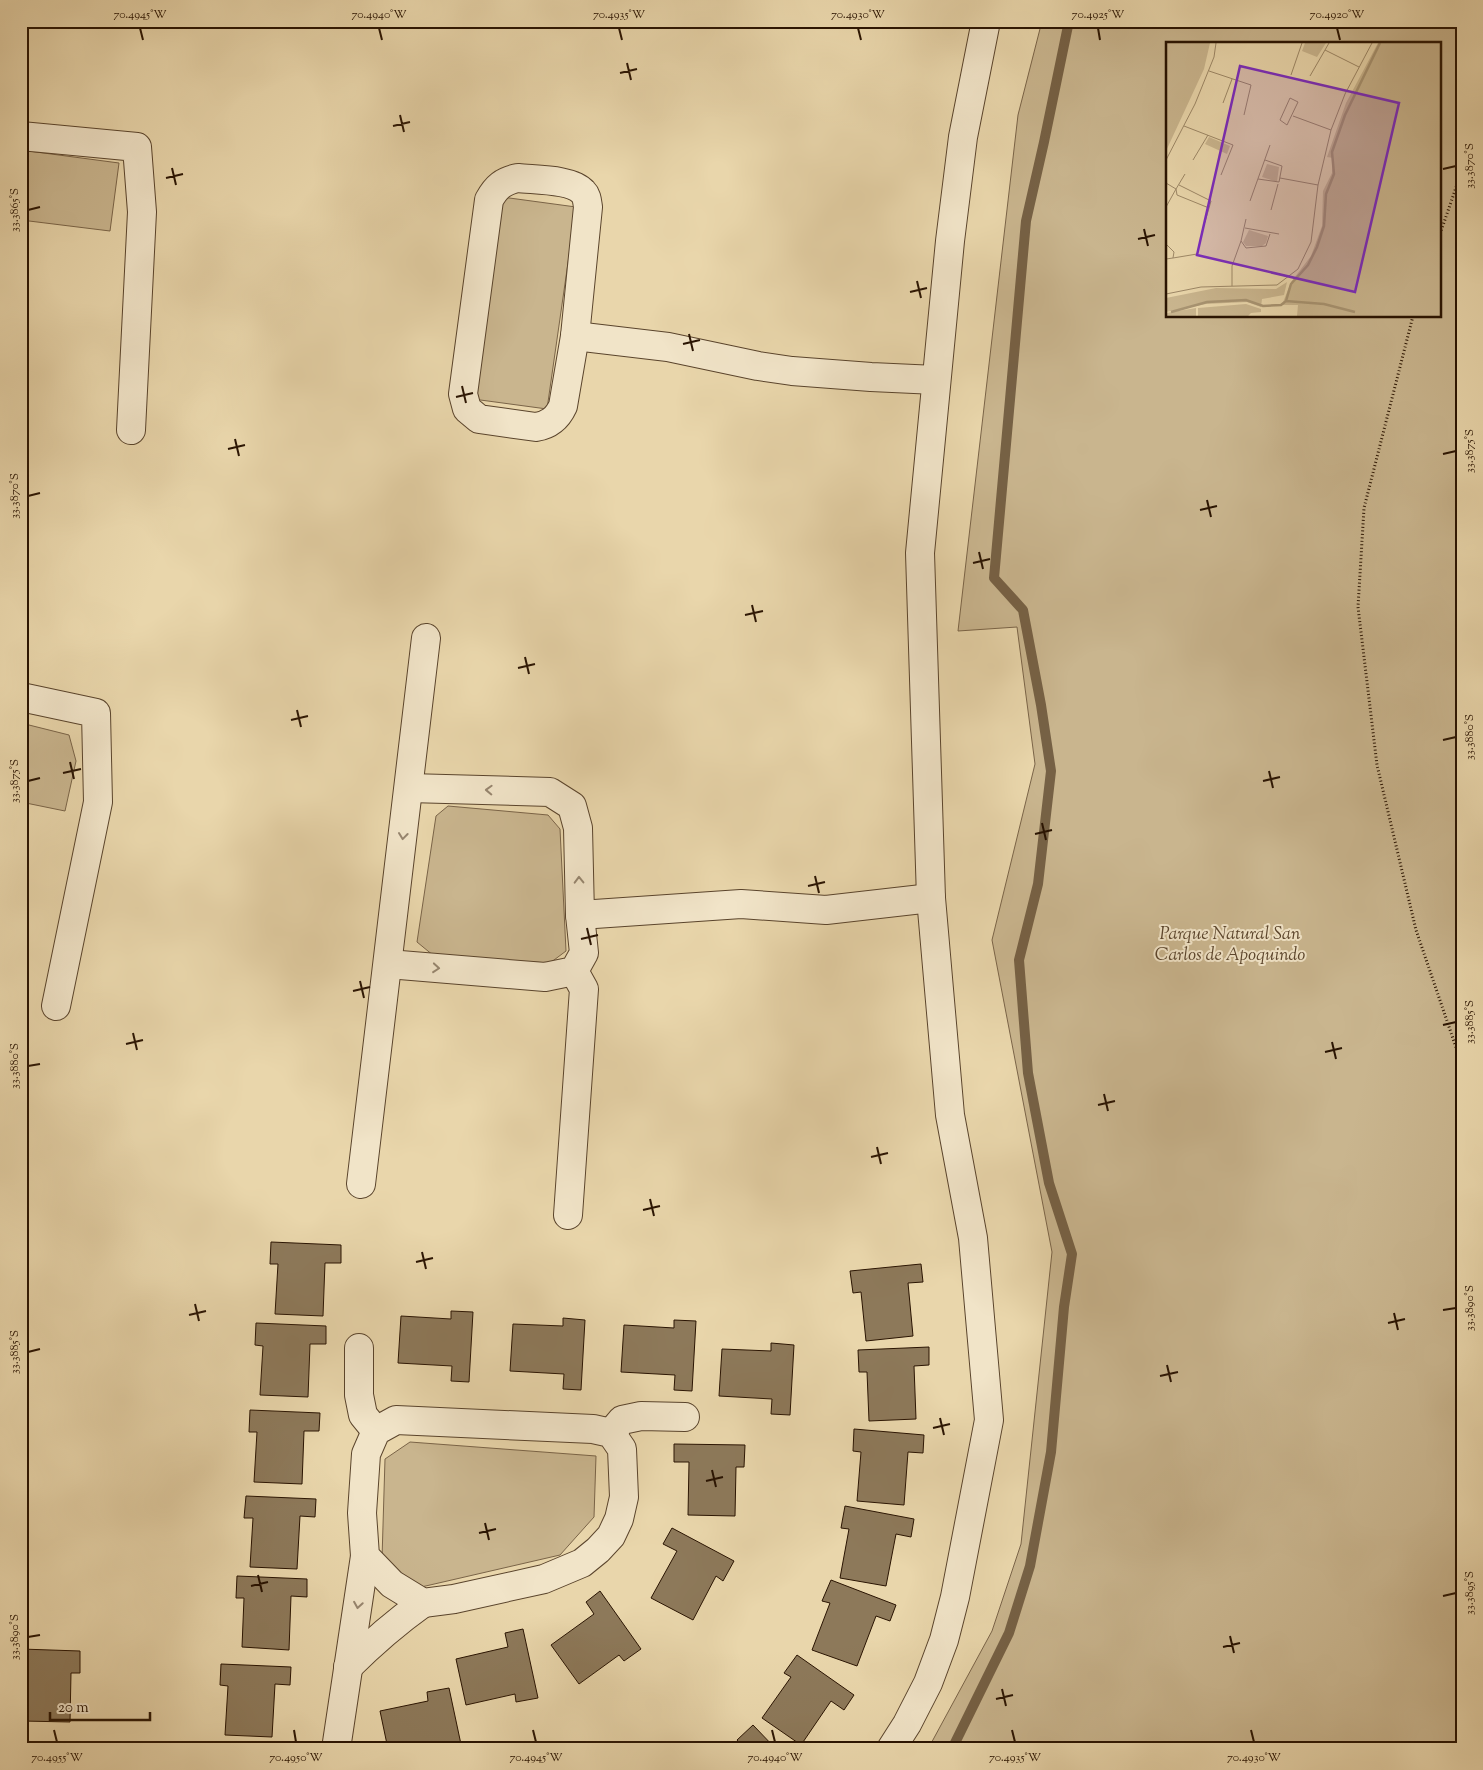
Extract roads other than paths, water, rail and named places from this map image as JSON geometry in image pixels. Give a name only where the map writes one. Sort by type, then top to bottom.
[{"type":"street","points":[[891,1749],[907,1724],[928,1683],[944,1640],[955,1597],[989,1420],[973,1238],[950,1115],[931,898],[920,553],[950,240],[963,137],[986,21]]},
{"type":"street","points":[[21,136],[137,147],[142,212],[131,430]]},
{"type":"street","points":[[518,178],[569,184],[578,187],[587,199],[588,207],[575,336],[563,406],[559,414],[552,421],[544,426],[536,427],[479,419],[467,409],[463,394],[489,200],[499,185],[508,180],[518,178]]},
{"type":"street","points":[[575,336],[668,347],[758,366],[792,371],[936,380]]},
{"type":"street","points":[[361,1184],[426,638]]},
{"type":"street","points":[[21,697],[96,713],[98,802],[56,1006]]},
{"type":"street","points":[[388,964],[545,977],[574,970],[584,953],[580,915],[578,828],[572,806],[550,792],[409,788]]},
{"type":"street","points":[[580,915],[741,904],[826,910],[931,898]]},
{"type":"street","points":[[568,1214],[584,990],[574,970]]},
{"type":"street","points":[[359,1348],[359,1395],[363,1415],[376,1431]]},
{"type":"street","points":[[611,1433],[622,1420],[641,1416],[685,1417]]},
{"type":"street","points":[[336,1749],[348,1667],[366,1556],[362,1513],[366,1454],[376,1431],[396,1420],[593,1428],[611,1433],[622,1449],[624,1497],[619,1519],[611,1536],[598,1550],[582,1563],[544,1578],[454,1599],[423,1603],[392,1625],[348,1667]]},
{"type":"street","points":[[366,1556],[392,1584],[423,1603]]},
{"type":"waterway","points":[[952,1749],[1009,1633],[1030,1566],[1051,1452],[1064,1307],[1072,1254],[1049,1183],[1028,1073],[1019,960],[1038,884],[1051,771],[1023,610],[994,578],[1026,221],[1069,21]]},
{"type":"park label","name":"Parque Natural San Carlos de Apoquindo","points":[[1230,945]]}]
